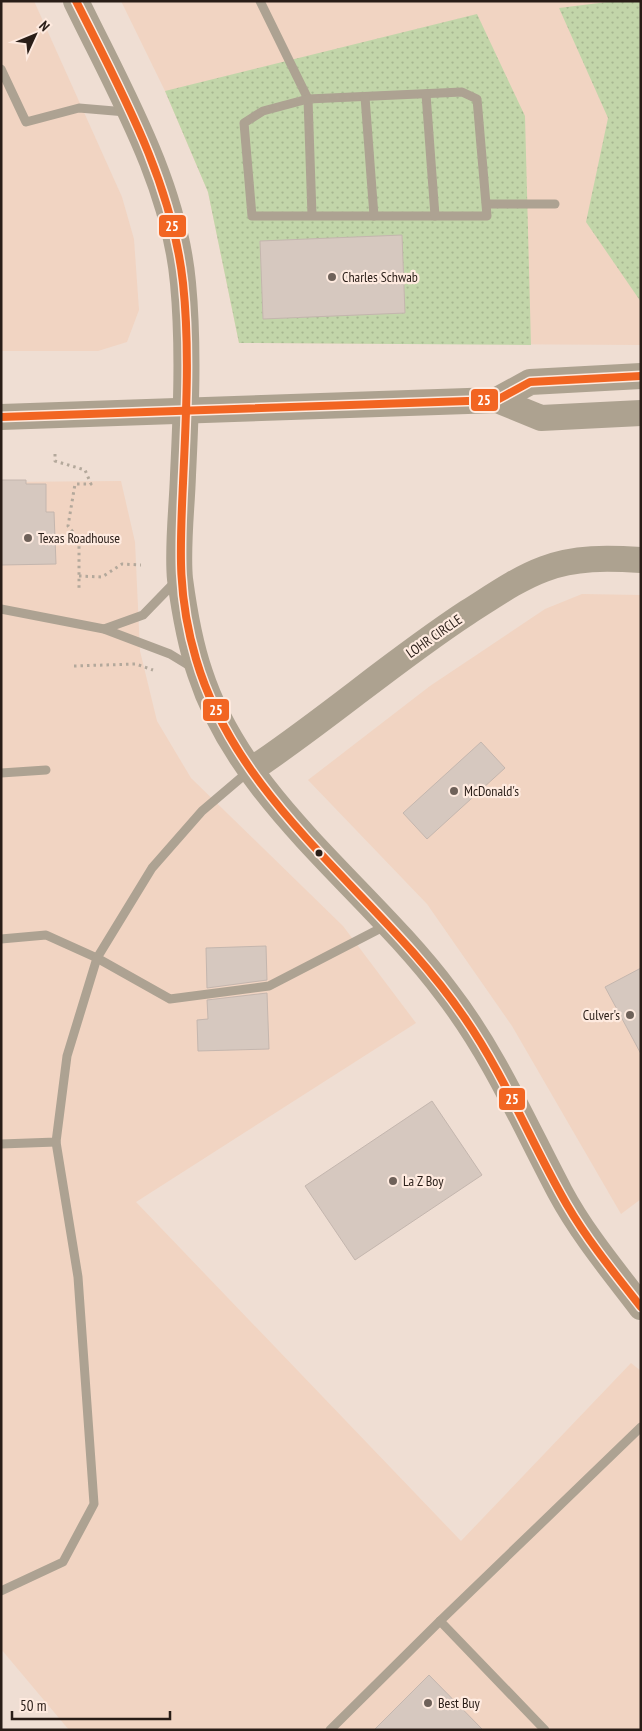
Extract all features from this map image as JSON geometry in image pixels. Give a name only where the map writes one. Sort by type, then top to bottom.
[{"type":"street","points":[[76,1],[130,112],[168,206],[183,282],[186,411],[180,577],[200,672],[221,724],[251,770],[284,812],[390,924],[447,992],[487,1051],[561,1194],[594,1246],[641,1307]]},
{"type":"street","points":[[497,400],[530,382],[641,376]]},
{"type":"street","points":[[1,417],[497,400],[541,418],[641,413]]},
{"type":"street","name":"LOHR CIRCLE","points":[[251,770],[284,748],[438,632],[498,593],[544,569],[552,567],[595,558],[641,560]]},
{"type":"lane","points":[[260,1],[308,99],[312,215]]},
{"type":"lane","points":[[1,70],[26,122],[79,108],[130,112]]},
{"type":"lane","points":[[462,92],[478,99],[487,216],[252,216],[244,123],[263,111],[308,99],[462,92]]},
{"type":"lane","points":[[426,94],[435,216]]},
{"type":"lane","points":[[365,97],[374,216]]},
{"type":"lane","points":[[486,204],[556,204]]},
{"type":"lane","points":[[104,629],[143,615],[180,577]]},
{"type":"lane","points":[[1,609],[104,629],[170,654],[200,672]]},
{"type":"lane","points":[[1,773],[46,770]]},
{"type":"lane","points":[[1,1591],[63,1562],[94,1504],[78,1277],[56,1142],[67,1056],[97,958],[152,868],[202,811],[251,770]]},
{"type":"lane","points":[[1,939],[46,935],[97,958],[170,998],[270,986],[390,924]]},
{"type":"lane","points":[[1,1144],[56,1142]]},
{"type":"lane","points":[[330,1730],[641,1427]]},
{"type":"lane","points":[[440,1621],[545,1730]]},
{"type":"path","points":[[55,454],[55,461],[85,470],[91,484],[75,484],[68,518],[68,526],[79,539],[79,589]]},
{"type":"path","points":[[79,576],[102,576],[122,564],[141,565]]},
{"type":"path","points":[[74,666],[136,664],[153,670]]},
{"type":"shaded area","points":[[1,1],[34,1],[122,197],[134,239],[139,310],[127,342],[98,351],[1,351]]},
{"type":"shaded area","points":[[121,1],[641,1],[641,345],[239,343],[208,192],[165,91]]},
{"type":"shaded area","points":[[121,481],[135,542],[140,651],[157,721],[191,778],[343,926],[416,1023],[136,1202],[461,1541],[631,1363],[641,1371],[641,1730],[69,1730],[1,1649],[1,482]]},
{"type":"shaded area","points":[[582,594],[641,595],[641,1199],[621,1214],[512,1026],[427,904],[308,780],[430,686],[545,609]]},
{"type":"green space","points":[[615,1],[641,1],[641,302],[586,222],[608,118],[559,8]]},
{"type":"green space","points":[[477,14],[525,116],[531,345],[239,343],[208,192],[165,91]]},
{"type":"building","name":"Charles Schwab","points":[[402,235],[405,313],[263,319],[260,241]]},
{"type":"building","name":"Texas Roadhouse","points":[[1,480],[26,480],[26,484],[46,484],[46,512],[54,512],[56,564],[1,565]]},
{"type":"building","name":"McDonald's","points":[[481,742],[505,768],[427,839],[403,813]]},
{"type":"building","points":[[266,946],[267,980],[207,988],[206,948]]},
{"type":"building","name":"Culver's","points":[[641,968],[641,1054],[605,987]]},
{"type":"building","points":[[267,993],[269,1049],[198,1051],[197,1020],[208,1019],[207,1000]]},
{"type":"building","name":"La Z Boy","points":[[432,1101],[482,1175],[355,1260],[305,1186]]},
{"type":"building","name":"Best Buy","points":[[429,1675],[483,1730],[374,1730]]},
{"type":"transit line","name":"25","points":[[76,1],[127,103],[142,138],[168,209],[177,246],[183,283],[187,358],[181,571],[190,636],[196,659],[216,712],[244,760],[278,805],[430,972],[464,1017],[479,1039],[505,1086],[567,1205],[602,1257],[641,1307]]},
{"type":"transit line","name":"25","points":[[1,417],[497,400],[530,382],[641,376]]},
{"type":"place","name":"Charles Schwab","points":[[332,277]]},
{"type":"place","name":"Texas Roadhouse","points":[[28,538]]},
{"type":"place","name":"McDonald's","points":[[454,791]]},
{"type":"place","name":"Culver's","points":[[630,1015]]},
{"type":"place","name":"La Z Boy","points":[[393,1181]]},
{"type":"place","name":"Best Buy","points":[[428,1703]]}]
